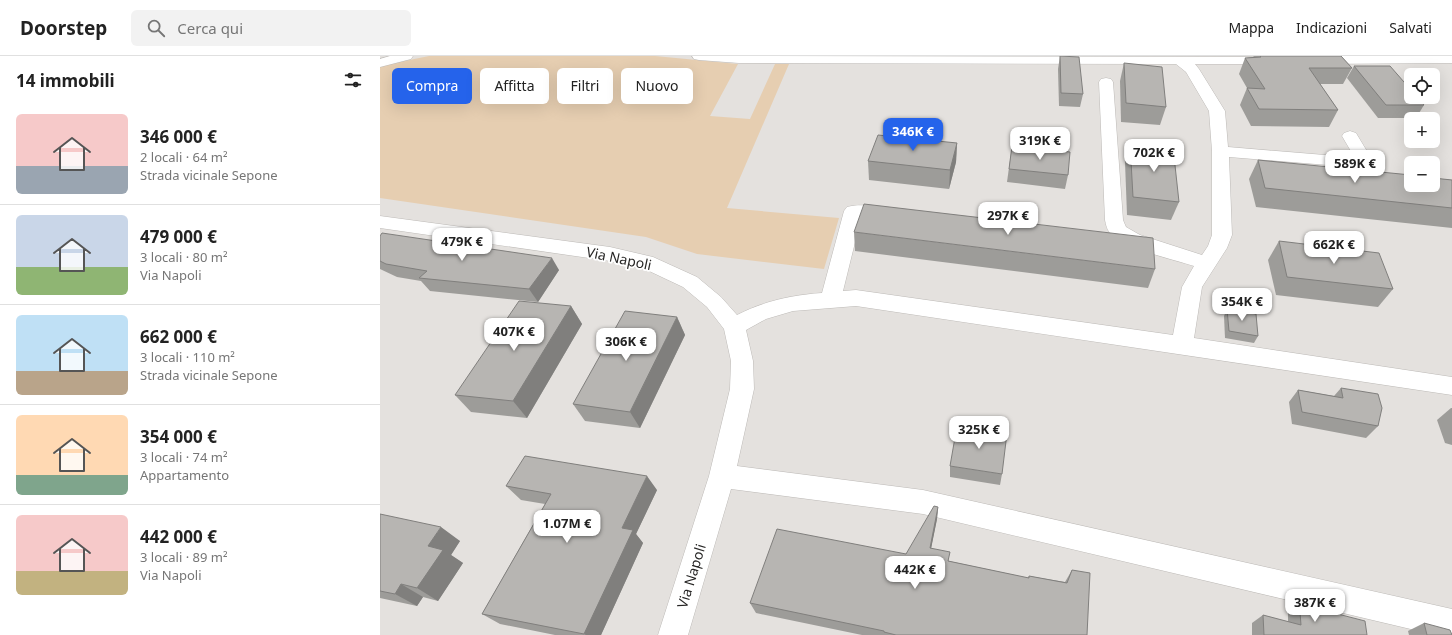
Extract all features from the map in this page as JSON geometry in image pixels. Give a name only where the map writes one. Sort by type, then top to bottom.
[{"type":"street","points":[[380,63],[406,56]]},
{"type":"street","points":[[699,56],[740,59],[1283,60]]},
{"type":"street","points":[[1299,60],[1452,59]]},
{"type":"street","points":[[1181,61],[1192,69],[1217,111],[1220,151],[1222,235],[1217,248],[1192,287],[1182,345]]},
{"type":"street","points":[[1106,82],[1114,220],[1118,230],[1133,240],[1206,263]]},
{"type":"street","points":[[1220,151],[1352,162],[1358,158],[1360,153],[1350,136]]},
{"type":"street","points":[[831,299],[853,211],[909,217]]},
{"type":"street","name":"Via Napoli","points":[[380,222],[610,254],[653,264],[690,282],[714,302],[734,327],[742,361],[742,389],[722,476],[673,635]]},
{"type":"street","points":[[1104,238],[1125,234]]},
{"type":"street","points":[[734,327],[759,313],[793,303],[856,298],[1452,386]]},
{"type":"street","points":[[722,476],[924,502],[1452,624]]},
{"type":"shaded area","points":[[429,56],[655,56],[738,64],[710,116],[750,119],[775,64],[789,64],[727,208],[839,218],[824,269],[697,254],[646,237],[380,198],[380,66]]},
{"type":"building","points":[[1060,56],[1079,57],[1083,94],[1061,93]]},
{"type":"building","points":[[1260,56],[1341,56],[1352,68],[1309,68],[1338,110],[1259,109],[1247,88],[1265,89],[1245,58],[1261,57]]},
{"type":"building","points":[[1124,63],[1162,67],[1166,107],[1126,103]]},
{"type":"building","points":[[1354,66],[1390,66],[1404,82],[1404,104],[1424,105],[1386,105]]},
{"type":"building","points":[[878,135],[957,143],[950,170],[868,161]]},
{"type":"building","points":[[1130,143],[1173,147],[1179,202],[1133,197]]},
{"type":"building","points":[[1012,146],[1070,152],[1068,175],[1009,169]]},
{"type":"building","points":[[1258,160],[1404,174],[1404,192],[1440,192],[1440,179],[1452,180],[1452,208],[1265,188]]},
{"type":"building","points":[[864,204],[1153,238],[1155,269],[854,232]]},
{"type":"building","points":[[382,233],[552,258],[529,289],[419,278],[427,271],[386,264],[380,261],[380,236]]},
{"type":"building","points":[[1279,241],[1379,253],[1393,289],[1287,277]]},
{"type":"building","points":[[519,301],[571,306],[513,401],[455,395]]},
{"type":"building","points":[[1227,309],[1256,314],[1258,336],[1229,331]]},
{"type":"building","points":[[625,311],[677,317],[630,412],[573,404]]},
{"type":"building","points":[[1341,388],[1378,394],[1382,408],[1378,426],[1302,412],[1298,390],[1343,398]]},
{"type":"building","points":[[957,426],[1007,433],[1002,474],[950,466]]},
{"type":"building","points":[[525,456],[647,476],[622,528],[633,530],[584,634],[482,614],[551,494],[506,486]]},
{"type":"building","points":[[934,506],[938,507],[930,548],[950,552],[948,561],[1029,578],[1029,576],[1067,583],[1072,570],[1090,573],[1087,635],[896,635],[884,631],[750,603],[777,529],[906,554]]},
{"type":"building","points":[[380,514],[441,527],[428,546],[443,550],[417,588],[401,584],[395,594],[380,591]]},
{"type":"building","points":[[1299,600],[1329,608],[1330,612],[1365,621],[1367,635],[1264,635],[1263,615],[1301,625]]},
{"type":"building","points":[[1424,623],[1450,630],[1452,635],[1427,635]]}]
